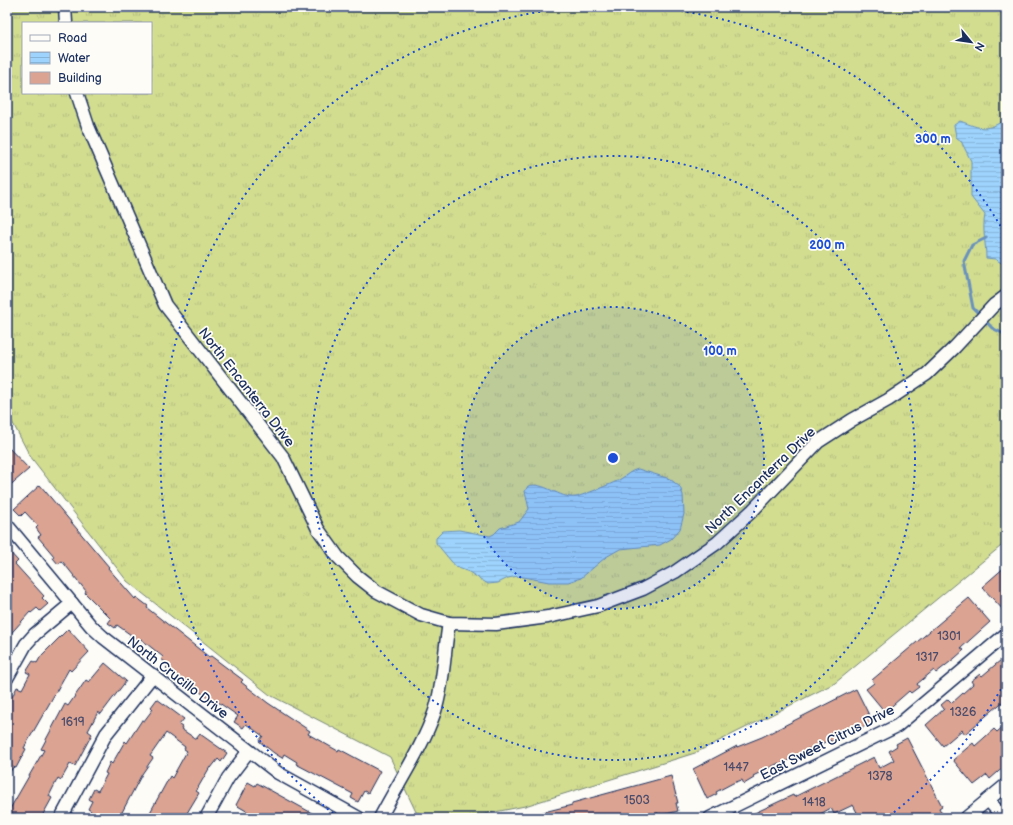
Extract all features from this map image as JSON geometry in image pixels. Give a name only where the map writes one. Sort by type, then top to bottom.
[{"type":"street","points":[[65,7],[66,22]]},
{"type":"street","name":"North Encanterra Drive","points":[[77,94],[88,126],[165,305],[283,457],[318,529],[343,562],[357,576],[376,591],[421,615],[449,623],[496,624],[548,617],[598,606],[643,589],[675,572],[717,543],[753,510],[818,442],[852,420],[888,400],[927,374],[972,329],[994,304],[1006,296]]},
{"type":"street","name":"North Crucillo Drive","points":[[7,525],[102,637],[153,675],[248,752],[278,774],[359,818]]},
{"type":"street","points":[[7,678],[26,644],[35,634],[72,603]]},
{"type":"street","points":[[380,818],[427,732],[435,710],[440,690],[449,623]]},
{"type":"street","name":"East Sweet Citrus Drive","points":[[710,818],[897,726],[1004,639]]},
{"type":"street","points":[[61,818],[106,734],[153,675]]},
{"type":"street","points":[[206,818],[228,778],[248,752]]},
{"type":"street","points":[[966,818],[1006,785]]},
{"type":"street","points":[[988,800],[1004,818]]},
{"type":"green space","points":[[7,7],[1006,7],[1006,542],[835,683],[695,753],[525,806],[465,818],[434,818],[416,812],[390,757],[270,695],[127,581],[30,456],[7,412]]},
{"type":"water","points":[[1006,119],[1006,264],[1003,264],[995,259],[986,258],[984,231],[985,215],[971,197],[971,161],[961,141],[956,137],[954,125],[960,121],[984,128],[993,126]]},
{"type":"water","points":[[638,469],[670,479],[680,487],[683,495],[684,514],[680,529],[671,539],[660,545],[620,549],[606,557],[581,578],[568,582],[549,582],[518,576],[508,578],[498,583],[488,584],[469,572],[456,567],[436,543],[436,538],[443,531],[459,530],[490,536],[500,528],[519,522],[529,509],[525,491],[528,486],[540,486],[570,497],[576,497],[616,482],[630,472]]},
{"type":"building","points":[[7,446],[29,469],[7,488]]},
{"type":"building","points":[[40,485],[135,599],[136,597],[148,606],[147,608],[209,657],[211,656],[243,680],[241,682],[268,703],[310,731],[308,734],[338,751],[339,749],[380,771],[368,793],[364,791],[358,802],[351,798],[353,794],[296,764],[297,762],[284,754],[282,758],[274,753],[259,741],[263,736],[246,724],[243,728],[234,722],[238,716],[215,700],[213,703],[191,684],[189,686],[166,668],[169,665],[161,659],[163,657],[141,639],[137,644],[129,638],[131,635],[117,625],[115,628],[108,623],[111,619],[85,593],[86,591],[62,561],[58,564],[53,558],[54,556],[38,537],[41,535],[36,528],[38,526],[25,512],[21,516],[14,509]]},
{"type":"building","points":[[7,549],[18,561],[15,564],[44,596],[42,598],[48,604],[40,611],[37,608],[31,613],[30,612],[7,638]]},
{"type":"building","points":[[1006,566],[1006,613],[982,587]]},
{"type":"building","points":[[969,598],[990,622],[961,648],[964,650],[955,658],[936,673],[934,670],[917,684],[919,687],[911,693],[909,691],[885,712],[866,689],[874,683],[872,680]]},
{"type":"building","points":[[68,629],[89,652],[71,671],[69,669],[24,748],[26,749],[16,768],[13,767],[7,777],[7,707],[17,687],[22,689],[30,674],[26,672],[33,661],[37,663],[41,656]]},
{"type":"building","points":[[1001,660],[1006,666],[1006,699],[965,734],[962,730],[943,746],[926,725],[944,709],[941,705],[948,699],[952,703],[973,684],[971,681],[980,674],[982,676]]},
{"type":"building","points":[[105,663],[126,681],[101,714],[98,712],[88,731],[92,734],[75,766],[70,764],[61,780],[58,778],[49,796],[52,798],[41,818],[7,818],[7,814],[44,750],[41,749],[65,704],[68,706],[86,680],[89,682]]},
{"type":"building","points":[[856,689],[873,723],[861,728],[859,724],[839,734],[841,736],[831,742],[830,740],[806,750],[780,765],[779,763],[753,776],[754,778],[744,784],[742,780],[733,783],[716,792],[717,794],[707,799],[693,769],[737,746],[762,737]]},
{"type":"building","points":[[157,699],[184,719],[179,725],[182,727],[181,729],[196,739],[200,734],[227,753],[221,762],[218,759],[211,768],[210,767],[196,791],[199,793],[184,818],[147,818],[170,776],[172,778],[187,751],[184,749],[185,747],[166,733],[150,756],[153,758],[142,774],[119,818],[87,818],[91,811],[88,809],[92,801],[89,799],[94,789],[98,791],[107,774],[105,773],[110,762],[112,764],[125,741],[127,743],[142,720],[144,721],[153,709],[151,707]]},
{"type":"building","points":[[1006,724],[1006,765],[990,779],[987,775],[974,785],[953,760],[973,743],[975,746],[994,729],[997,732]]},
{"type":"building","points":[[907,738],[942,806],[939,808],[944,818],[860,818],[853,805],[834,814],[831,808],[813,818],[744,818],[793,795],[794,797],[874,757],[879,768],[894,760],[889,751],[897,746],[896,744]]},
{"type":"building","points":[[671,776],[678,803],[676,803],[678,811],[659,816],[658,813],[638,818],[532,818],[532,815]]},
{"type":"building","points":[[248,782],[255,786],[257,783],[321,818],[254,818],[255,816],[236,805]]},
{"type":"waterway","points":[[981,316],[973,308],[964,261],[972,245],[986,238]]},
{"type":"waterway","points":[[985,320],[992,328],[1006,335]]}]
